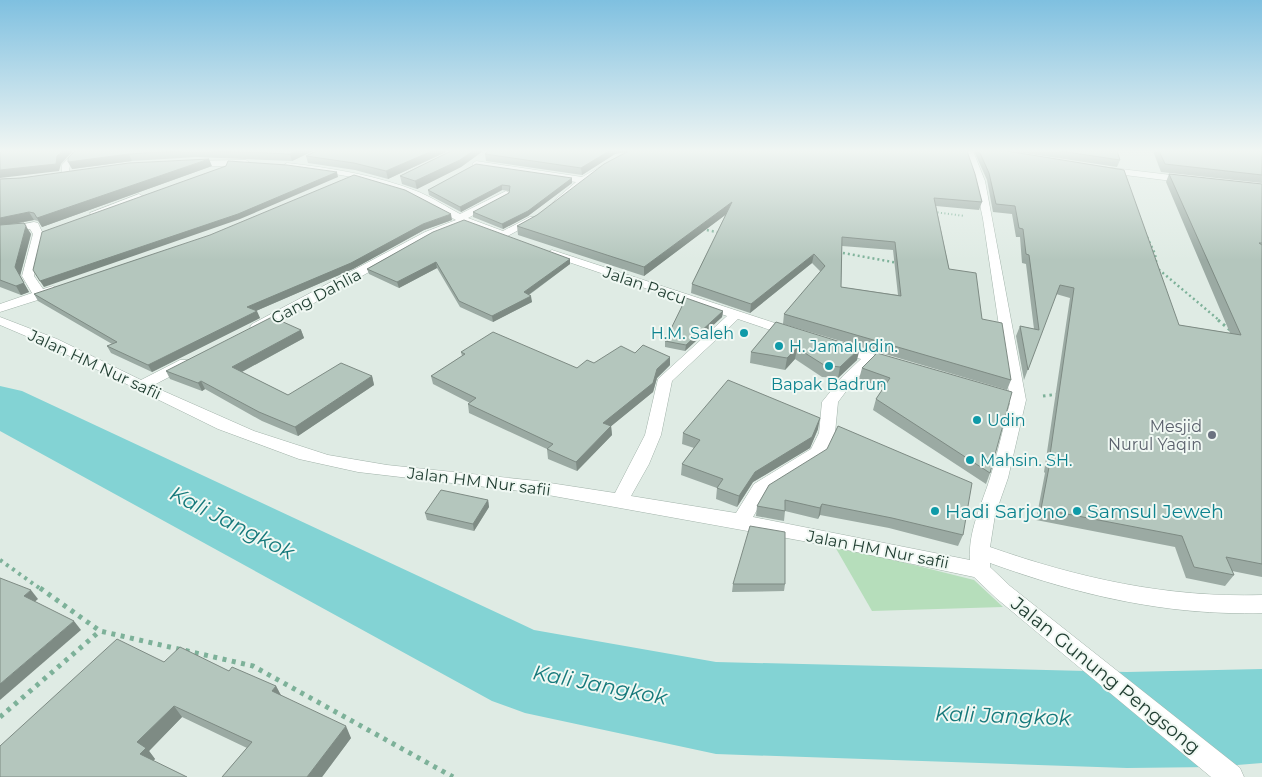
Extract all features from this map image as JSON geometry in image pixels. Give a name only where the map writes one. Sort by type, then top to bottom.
[{"type":"street","points":[[406,187],[421,193],[462,219],[520,241]]},
{"type":"street","points":[[504,235],[543,213],[574,187]]},
{"type":"street","points":[[979,560],[986,514],[1010,440],[1018,400],[981,187]]},
{"type":"street","name":"Gang Dahlia","points":[[247,332],[318,296],[429,234],[462,219],[506,194]]},
{"type":"street","points":[[83,217],[147,195]]},
{"type":"street","points":[[10,230],[34,224],[43,232],[28,276],[40,295]]},
{"type":"street","name":"Jalan Pacu","points":[[543,250],[807,338]]},
{"type":"street","points":[[0,308],[68,285]]},
{"type":"street","points":[[620,500],[650,441],[661,406],[662,387],[665,379],[735,315]]},
{"type":"street","name":"Jalan HM Nur safii","points":[[0,321],[72,350],[141,386],[251,436],[300,453],[346,465],[526,486],[620,500],[909,554],[979,560],[1175,602],[1239,606],[1262,604]]},
{"type":"street","points":[[825,344],[907,368]]},
{"type":"street","points":[[740,522],[760,489],[818,453],[827,433],[830,402],[848,379],[870,358]]},
{"type":"street","points":[[141,386],[194,359]]},
{"type":"street","points":[[981,389],[1018,400]]},
{"type":"street","name":"Jalan Gunung Pengsong","points":[[979,560],[1003,592],[1231,777]]},
{"type":"path","points":[[929,211],[988,219]]},
{"type":"path","points":[[696,228],[724,233]]},
{"type":"path","points":[[1144,233],[1155,254],[1157,268],[1235,334]]},
{"type":"path","points":[[832,251],[900,263]]},
{"type":"path","points":[[1018,400],[1065,394]]},
{"type":"path","points":[[0,560],[100,631],[253,666],[453,777]]},
{"type":"path","points":[[0,717],[100,631]]},
{"type":"green space","points":[[834,545],[974,580],[1003,607],[872,611]]},
{"type":"building","points":[[0,187],[127,187],[37,218],[34,213],[29,212],[0,218]]},
{"type":"building","points":[[167,187],[301,187],[238,214],[40,281],[33,270],[42,232]]},
{"type":"building","points":[[325,187],[396,187],[405,190],[451,214],[423,224],[351,263],[247,307],[257,311],[148,365],[107,346],[117,342],[34,294],[210,235]]},
{"type":"building","points":[[433,187],[498,187],[460,207],[428,190]]},
{"type":"building","points":[[510,187],[560,187],[528,211],[502,224],[473,212],[509,193]]},
{"type":"building","points":[[573,187],[978,187],[982,202],[934,198],[949,269],[976,273],[982,319],[1002,323],[1011,380],[784,314],[825,266],[814,254],[751,304],[692,284],[732,202],[644,267],[517,226],[537,215]],"holes":[[[842,237],[895,242],[901,296],[841,287]]]},
{"type":"building","points":[[992,187],[1130,187],[1179,325],[1241,335],[1175,187],[1262,187],[1262,243],[1259,243],[1262,245],[1262,564],[1226,557],[1234,575],[1194,567],[1182,536],[1041,509],[1050,462],[1074,288],[1060,285],[1028,370],[1020,326],[1039,330],[1029,255],[1026,254],[1023,229],[1019,228],[1015,206],[996,204]]},
{"type":"building","points":[[464,220],[570,259],[524,292],[531,296],[492,316],[459,301],[436,262],[397,282],[367,269],[433,232]]},
{"type":"building","points":[[24,223],[26,226],[15,267],[24,283],[16,286],[0,280],[0,225]]},
{"type":"building","points":[[686,298],[723,311],[686,345],[665,341]]},
{"type":"building","points":[[272,317],[301,330],[232,367],[288,395],[341,363],[372,376],[295,427],[259,412],[201,381],[198,383],[166,371]]},
{"type":"building","points":[[776,322],[860,348],[840,367],[824,365],[797,348],[787,358],[751,352]]},
{"type":"building","points":[[493,332],[577,368],[587,360],[594,363],[621,346],[635,353],[643,345],[670,357],[657,369],[653,383],[603,423],[611,426],[576,462],[547,449],[553,444],[468,404],[476,398],[431,376],[465,354],[461,352]]},
{"type":"building","points":[[877,353],[1012,392],[990,473],[876,399],[890,378],[862,368]]},
{"type":"building","points":[[728,380],[820,418],[812,437],[755,472],[739,496],[717,488],[723,479],[682,464],[700,440],[683,433]]},
{"type":"building","points":[[838,426],[972,483],[963,535],[822,504],[820,508],[785,500],[785,511],[757,506],[769,485],[827,449]]},
{"type":"building","points":[[441,490],[488,500],[473,524],[425,513]]},
{"type":"building","points":[[750,526],[785,532],[785,584],[733,584]]},
{"type":"building","points":[[0,578],[31,590],[24,596],[74,621],[0,684]]},
{"type":"building","points":[[117,639],[164,662],[180,647],[229,671],[232,667],[276,686],[272,691],[346,726],[307,777],[222,777],[252,742],[174,706],[137,742],[146,748],[140,754],[187,777],[0,777],[0,746]]},
{"type":"waterway","name":"Kali Jangkok","points":[[0,405],[525,671],[716,708],[1127,720],[1212,719],[1262,716]]},
{"type":"place","name":"H.M. Saleh","points":[[744,333]]},
{"type":"place","name":"H. Jamaludin.","points":[[779,346]]},
{"type":"place","name":"Bapak Badrun","points":[[829,366]]},
{"type":"place","name":"Udin","points":[[977,420]]},
{"type":"place","name":"Mesjid Nurul Yaqin","points":[[1212,435]]},
{"type":"place","name":"Mahsin. SH.","points":[[970,460]]},
{"type":"place","name":"Hadi Sarjono","points":[[935,511]]},
{"type":"place","name":"Samsul Jeweh","points":[[1077,511]]}]
